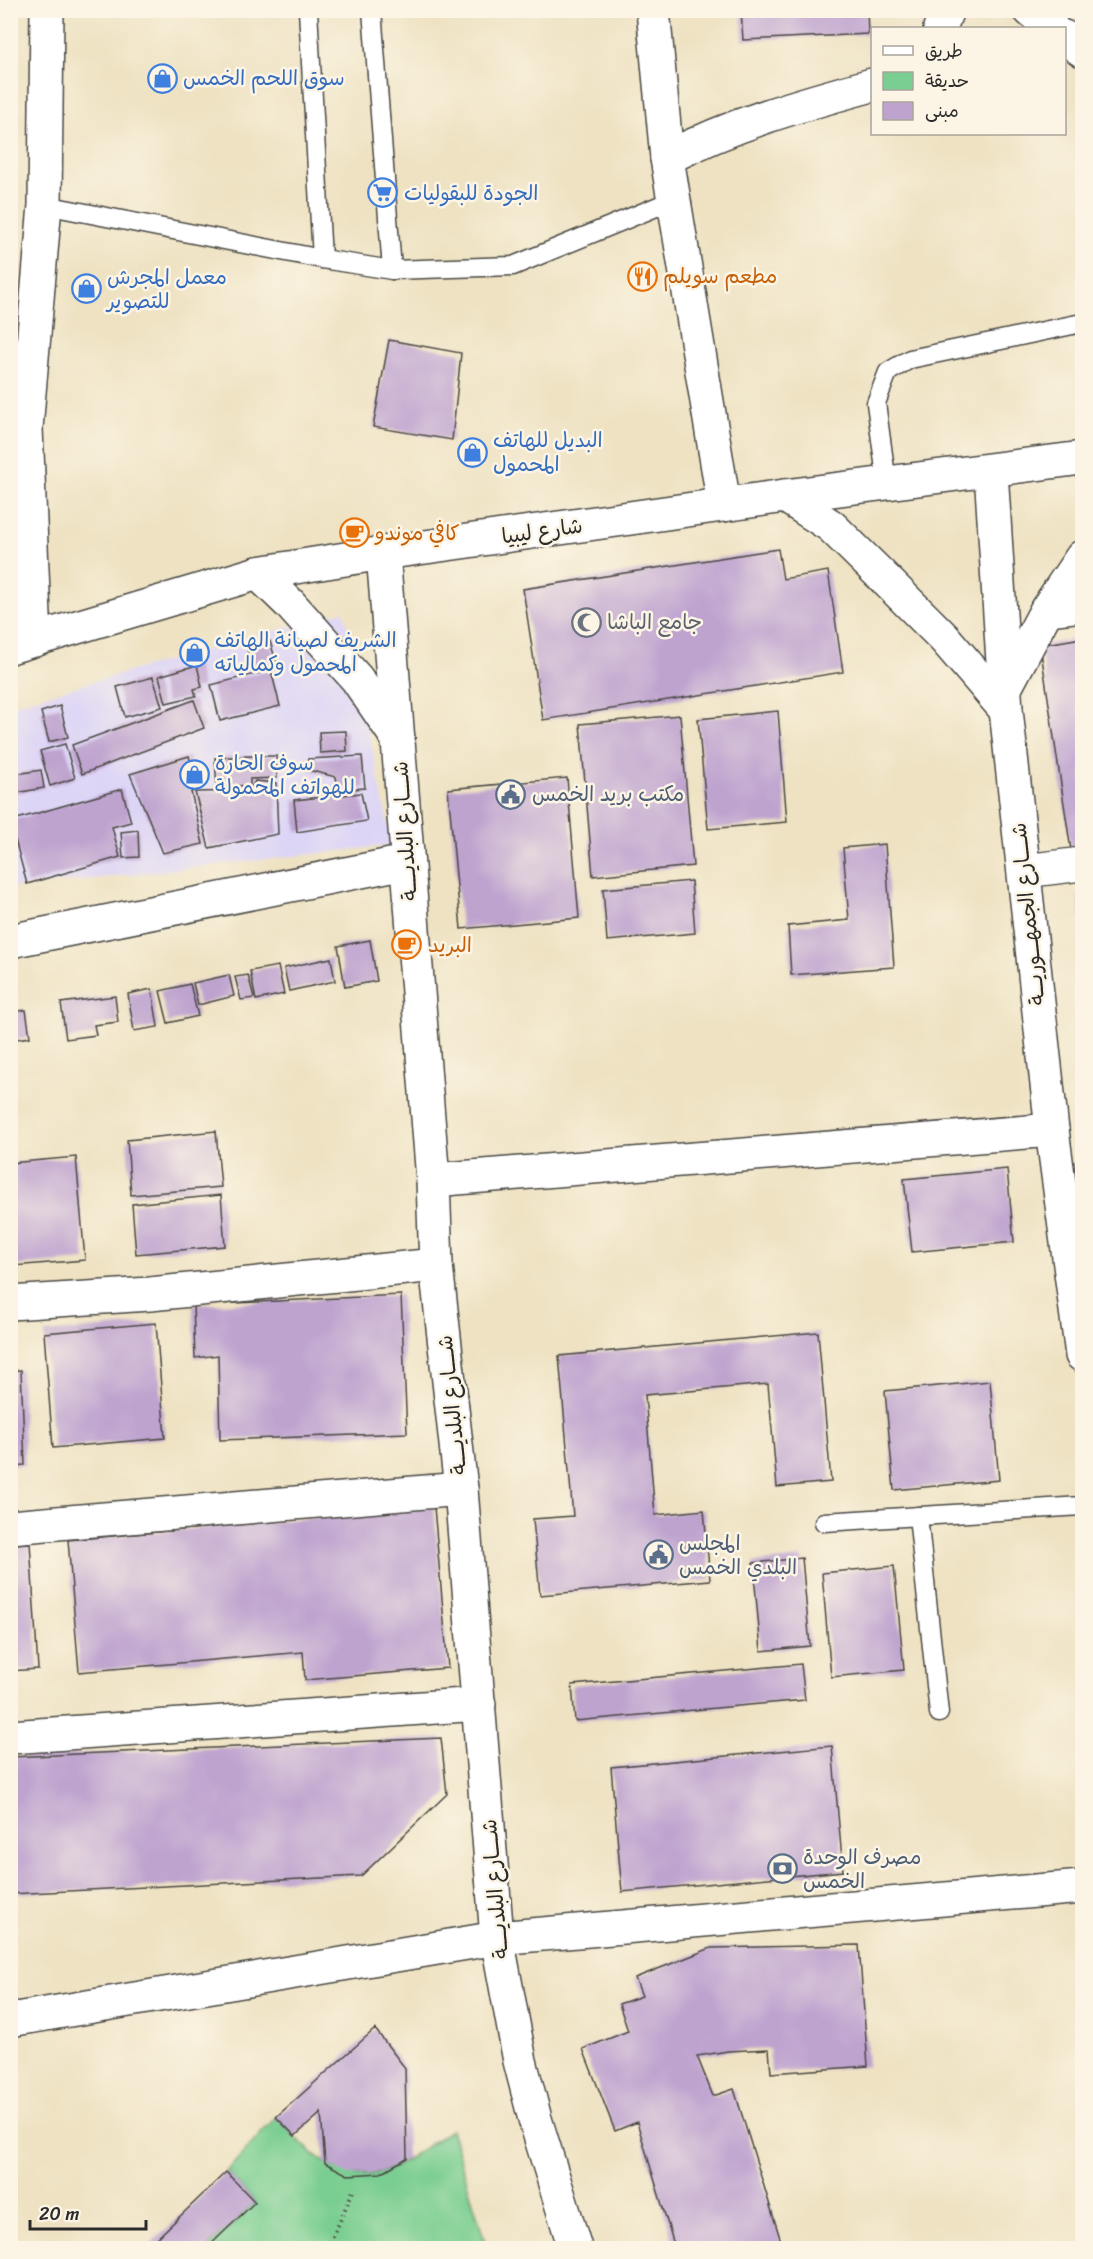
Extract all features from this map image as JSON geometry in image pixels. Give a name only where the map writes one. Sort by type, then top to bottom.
[{"type":"street","points":[[23,644],[26,428],[45,205],[47,10]]},
{"type":"street","points":[[653,10],[666,158],[724,505]]},
{"type":"street","points":[[939,27],[947,10]]},
{"type":"street","points":[[1030,10],[1051,27]]},
{"type":"street","points":[[1066,38],[1083,51]]},
{"type":"street","points":[[1066,55],[1083,51]]},
{"type":"street","points":[[666,158],[733,127],[807,102],[871,86]]},
{"type":"street","name":"شارع ليبيا","points":[[23,644],[258,573],[785,496],[1083,458]]},
{"type":"street","name":"شــــارع الجمهـــوريـــة","points":[[991,471],[1006,699],[1052,1130],[1083,1355]]},
{"type":"street","points":[[785,496],[831,526],[1006,699],[1047,609],[1083,557]]},
{"type":"street","name":"شــــارع البلديــــة","points":[[383,553],[433,1180],[436,1265],[461,1489],[497,1938],[520,2061],[535,2119],[575,2248]]},
{"type":"street","points":[[258,573],[289,603],[357,679],[399,741]]},
{"type":"street","points":[[1047,609],[1083,605]]},
{"type":"street","points":[[10,941],[406,862]]},
{"type":"street","points":[[1024,871],[1083,864]]},
{"type":"street","points":[[433,1180],[1052,1130]]},
{"type":"street","points":[[10,1303],[150,1294],[436,1265]]},
{"type":"street","points":[[10,1527],[461,1489]]},
{"type":"street","points":[[10,1737],[479,1704]]},
{"type":"street","points":[[10,2020],[497,1938],[1083,1887]]},
{"type":"lane","points":[[308,10],[322,259]]},
{"type":"lane","points":[[372,10],[392,270]]},
{"type":"lane","points":[[45,205],[322,259],[392,270],[513,266],[674,200]]},
{"type":"lane","points":[[887,484],[876,403],[888,372],[910,359],[1083,323]]},
{"type":"lane","points":[[824,1522],[1083,1506]]},
{"type":"lane","points":[[918,1516],[939,1713]]},
{"type":"path","points":[[328,2248],[353,2191]]},
{"type":"shaded area","name":"سوف الحارة للهواتف المحمولة","points":[[344,611],[392,845],[11,888],[11,705]]},
{"type":"green space","points":[[276,2117],[322,2160],[349,2173],[364,2175],[387,2171],[451,2130],[487,2248],[207,2248],[255,2202],[226,2172]]},
{"type":"building","points":[[741,10],[867,10],[868,34],[743,40]]},
{"type":"building","points":[[389,340],[461,353],[452,440],[373,427]]},
{"type":"building","points":[[778,549],[783,579],[828,571],[843,672],[543,720],[523,589]]},
{"type":"building","points":[[1082,638],[1082,856],[1072,857],[1040,645]]},
{"type":"building","points":[[270,641],[277,665],[253,671],[247,648]]},
{"type":"building","points":[[197,665],[202,687],[194,689],[196,696],[166,703],[159,676]]},
{"type":"building","points":[[271,670],[280,706],[220,721],[211,685]]},
{"type":"building","points":[[153,677],[162,707],[125,717],[117,687]]},
{"type":"building","points":[[194,700],[204,728],[82,774],[72,745]]},
{"type":"building","points":[[60,706],[68,737],[49,742],[41,712]]},
{"type":"building","points":[[778,711],[787,822],[708,829],[698,719]]},
{"type":"building","points":[[680,715],[693,866],[593,876],[580,724]]},
{"type":"building","points":[[346,731],[347,751],[320,753],[319,732]]},
{"type":"building","points":[[65,744],[75,778],[50,786],[40,751]]},
{"type":"building","points":[[189,756],[198,789],[191,792],[203,844],[163,853],[130,774]]},
{"type":"building","points":[[276,756],[277,778],[250,779],[250,785],[217,788],[215,758]]},
{"type":"building","points":[[362,756],[365,788],[339,790],[336,777],[308,770],[308,759]]},
{"type":"building","points":[[41,770],[44,788],[10,794],[10,775]]},
{"type":"building","points":[[567,778],[579,918],[461,929],[448,789]]},
{"type":"building","points":[[255,781],[276,783],[278,834],[209,848],[195,792],[249,791]]},
{"type":"building","points":[[122,789],[131,822],[112,827],[120,857],[27,884],[10,821]]},
{"type":"building","points":[[361,793],[367,821],[297,832],[294,800]]},
{"type":"building","points":[[138,830],[139,857],[123,858],[121,832]]},
{"type":"building","points":[[885,844],[894,967],[791,975],[788,926],[849,920],[843,848]]},
{"type":"building","points":[[691,881],[695,933],[607,941],[603,889]]},
{"type":"building","points":[[1082,895],[1082,919],[1081,919],[1078,896]]},
{"type":"building","points":[[370,940],[377,981],[345,987],[338,946]]},
{"type":"building","points":[[331,958],[335,981],[289,991],[284,968]]},
{"type":"building","points":[[278,966],[284,994],[256,1000],[250,971]]},
{"type":"building","points":[[229,975],[234,996],[198,1005],[193,983]]},
{"type":"building","points":[[248,975],[254,998],[241,1000],[235,977]]},
{"type":"building","points":[[190,984],[198,1016],[168,1023],[160,991]]},
{"type":"building","points":[[152,989],[158,1027],[134,1031],[128,994]]},
{"type":"building","points":[[115,996],[118,1022],[94,1025],[96,1035],[66,1039],[61,1003]]},
{"type":"building","points":[[26,1010],[30,1037],[10,1040],[10,1012]]},
{"type":"building","points":[[216,1131],[221,1187],[131,1195],[127,1140]]},
{"type":"building","points":[[76,1157],[85,1260],[13,1266],[10,1237],[10,1163]]},
{"type":"building","points":[[1007,1169],[1014,1242],[912,1252],[904,1179]]},
{"type":"building","points":[[221,1195],[225,1246],[136,1254],[132,1204]]},
{"type":"building","points":[[401,1295],[407,1433],[220,1440],[218,1355],[195,1358],[193,1305]]},
{"type":"building","points":[[156,1323],[165,1438],[53,1448],[44,1333]]},
{"type":"building","points":[[818,1332],[831,1482],[777,1487],[768,1384],[645,1395],[655,1515],[704,1510],[710,1580],[540,1595],[533,1519],[573,1516],[559,1356]]},
{"type":"building","points":[[21,1370],[25,1465],[10,1466],[10,1371]]},
{"type":"building","points":[[990,1381],[999,1480],[894,1490],[885,1391]]},
{"type":"building","points":[[434,1507],[448,1668],[305,1680],[303,1652],[79,1672],[68,1540]]},
{"type":"building","points":[[30,1543],[38,1669],[10,1671],[10,1544]]},
{"type":"building","points":[[802,1558],[810,1646],[761,1651],[753,1563]]},
{"type":"building","points":[[894,1566],[904,1670],[831,1677],[822,1573]]},
{"type":"building","points":[[801,1664],[805,1700],[575,1721],[572,1685]]},
{"type":"building","points":[[441,1738],[447,1794],[361,1876],[10,1894],[10,1757]]},
{"type":"building","points":[[832,1746],[843,1871],[622,1892],[611,1767]]},
{"type":"building","points":[[859,1945],[868,2066],[771,2073],[769,2049],[728,2051],[697,2056],[713,2096],[734,2089],[783,2248],[675,2248],[637,2122],[615,2131],[583,2049],[628,2031],[619,2004],[642,1996],[635,1978],[711,1948]]},
{"type":"building","points":[[375,2029],[405,2068],[407,2158],[381,2173],[348,2175],[325,2163],[321,2113],[295,2136],[276,2117]]},
{"type":"building","points":[[226,2172],[255,2202],[207,2248],[147,2248]]},
{"type":"place","name":"سوق اللحم الخمس","points":[[162,78]]},
{"type":"place","name":"الجودة للبقوليات","points":[[383,193]]},
{"type":"place","name":"مطعم سويلم","points":[[642,276]]},
{"type":"place","name":"معمل المجرش للتصوير","points":[[86,289]]},
{"type":"place","name":"البديل للهاتف المحمول","points":[[472,452]]},
{"type":"place","name":"كافي موندو","points":[[354,533]]},
{"type":"place","name":"جامع الباشا","points":[[586,622]]},
{"type":"place","name":"الشريف لصيانة الهاتف المحمول وكمالياته","points":[[194,652]]},
{"type":"place","name":"سوف الحارة للهواتف المحمولة","points":[[194,775]]},
{"type":"place","name":"مكتب بريد الخمس","points":[[511,794]]},
{"type":"place","name":"البريد","points":[[407,945]]},
{"type":"place","name":"المجلس البلدي الخمس","points":[[658,1555]]},
{"type":"place","name":"مصرف الوحدة الخمس","points":[[782,1869]]}]
